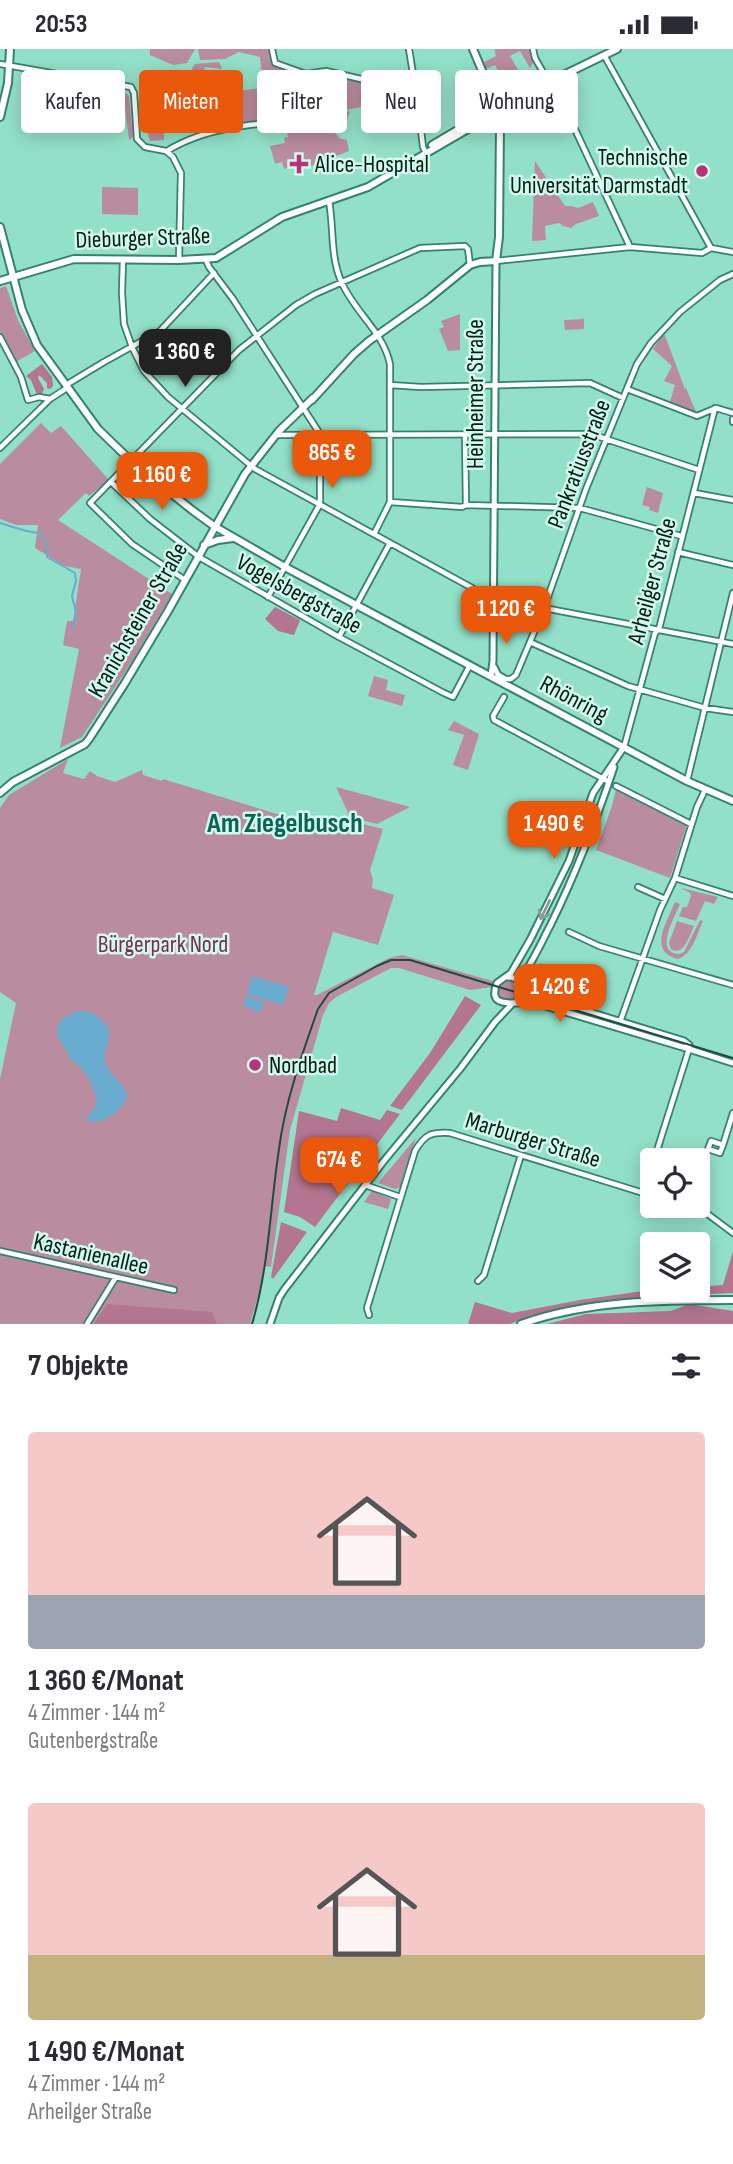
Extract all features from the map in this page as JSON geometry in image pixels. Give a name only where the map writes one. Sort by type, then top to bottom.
[{"type":"main road","points":[[0,117],[9,49]]},
{"type":"main road","name":"Heinheimer Straße","points":[[473,49],[481,70]]},
{"type":"main road","name":"Dieburger Straße","points":[[573,70],[617,49]]},
{"type":"main road","name":"Dieburger Straße","points":[[0,281],[68,260],[206,260],[224,254],[282,216],[360,189],[455,132]]},
{"type":"main road","name":"Heinheimer Straße","points":[[496,261],[499,237],[500,133]]},
{"type":"main road","name":"Rhönring","points":[[0,227],[22,310],[37,345],[66,387],[98,429],[131,461],[214,526],[355,605],[687,781],[733,801]]},
{"type":"main road","points":[[470,265],[496,261]]},
{"type":"main road","name":"Kranichsteiner Straße","points":[[0,793],[13,782],[85,744],[125,683],[251,466],[279,431],[354,354],[428,300],[470,265]]},
{"type":"main road","points":[[204,545],[234,538]]},
{"type":"main road","points":[[505,679],[536,696],[538,701]]},
{"type":"main road","points":[[521,1324],[593,1307],[654,1300],[733,1300]]},
{"type":"street","points":[[272,49],[275,63],[306,74],[326,71],[383,84],[414,81],[409,49]]},
{"type":"street","points":[[533,49],[542,70]]},
{"type":"street","points":[[604,55],[711,248]]},
{"type":"street","points":[[5,65],[131,87],[134,93],[137,139],[145,147],[166,151],[173,157],[181,173],[179,260]]},
{"type":"street","points":[[166,151],[188,139],[215,131],[257,126]]},
{"type":"street","points":[[422,133],[425,151]]},
{"type":"street","points":[[576,133],[630,247]]},
{"type":"street","points":[[329,200],[335,260],[342,282],[359,311],[378,334],[388,355],[390,502],[374,534]]},
{"type":"street","points":[[186,580],[132,544],[90,503],[255,335],[315,293],[429,246],[465,246],[470,265]]},
{"type":"street","points":[[496,261],[630,247],[702,253],[711,248],[733,252]]},
{"type":"street","points":[[123,259],[124,324],[144,371],[182,409],[251,466],[485,595],[733,644]]},
{"type":"street","points":[[206,260],[320,434],[320,504],[268,597]]},
{"type":"street","name":"Heinheimer Straße","points":[[491,676],[496,261]]},
{"type":"street","points":[[0,448],[66,387],[160,331],[214,273]]},
{"type":"street","name":"Pankratiusstraße","points":[[505,679],[516,675],[530,642],[637,364],[655,338],[680,311],[720,280],[733,274]]},
{"type":"street","points":[[0,337],[21,377],[28,400],[39,397],[50,399]]},
{"type":"street","points":[[390,386],[590,383],[623,398]]},
{"type":"street","points":[[627,389],[697,416],[715,408],[733,413]]},
{"type":"street","name":"Arheilger Straße","points":[[519,981],[541,943],[576,869],[593,829],[606,781],[624,747],[655,633],[659,629],[715,408]]},
{"type":"street","points":[[278,435],[592,434],[699,470]]},
{"type":"street","points":[[465,435],[466,505]]},
{"type":"street","name":"Vogelsbergstraße","points":[[111,482],[150,519],[199,557],[339,637],[453,697],[470,665]]},
{"type":"street","points":[[694,493],[733,501]]},
{"type":"street","points":[[390,502],[580,508],[681,536]]},
{"type":"street","points":[[339,637],[390,543]]},
{"type":"street","points":[[678,552],[733,565]]},
{"type":"street","points":[[687,781],[733,593]]},
{"type":"street","points":[[530,642],[641,690],[705,708],[733,712]]},
{"type":"street","points":[[493,665],[498,675],[505,679]]},
{"type":"street","points":[[504,697],[492,716],[494,720],[606,781]]},
{"type":"street","name":"Arheilger Straße","points":[[497,1019],[501,1007],[496,986],[502,978],[508,977],[530,940],[556,889],[593,793],[606,781]]},
{"type":"street","points":[[616,786],[691,824]]},
{"type":"street","points":[[620,1021],[665,898],[675,878],[696,807],[705,790]]},
{"type":"street","points":[[675,878],[733,896]]},
{"type":"street","points":[[638,887],[665,898]]},
{"type":"street","points":[[569,932],[599,946],[733,985]]},
{"type":"street","points":[[508,977],[519,981],[523,989],[550,1000],[684,1041],[689,1045],[658,1148]]},
{"type":"street","name":"Arheilger Straße","points":[[270,1324],[279,1298],[497,1019],[521,997],[523,989]]},
{"type":"street","points":[[500,1002],[541,1005],[733,1063]]},
{"type":"street","points":[[723,1145],[733,1113]]},
{"type":"street","name":"Marburger Straße","points":[[369,1315],[367,1308],[415,1151],[421,1140],[433,1132],[450,1133],[640,1192]]},
{"type":"street","points":[[478,1281],[484,1275],[521,1155]]},
{"type":"street","points":[[365,1185],[400,1197]]},
{"type":"street","points":[[710,1216],[733,1233]]},
{"type":"street","name":"Kastanienallee","points":[[0,1251],[174,1290]]},
{"type":"street","points":[[87,1324],[117,1277]]},
{"type":"green space","points":[[150,49],[195,49],[187,63],[173,65],[150,55]]},
{"type":"green space","points":[[198,49],[271,49],[274,65],[289,70],[261,70],[260,57],[239,52],[225,59],[200,60]]},
{"type":"green space","points":[[494,49],[533,49],[535,58],[530,68],[520,51],[510,56],[518,70],[498,70],[495,65],[486,69],[484,62],[496,56]]},
{"type":"green space","points":[[219,62],[222,69],[205,67],[204,70],[192,70],[195,64]]},
{"type":"green space","points":[[347,77],[361,81],[361,107],[347,110]]},
{"type":"green space","points":[[257,89],[257,121],[243,124],[243,90]]},
{"type":"green space","points":[[125,92],[129,96],[133,137],[129,140]]},
{"type":"green space","points":[[148,133],[164,133],[164,140],[150,141]]},
{"type":"green space","points":[[287,133],[335,133],[339,138],[347,140],[349,151],[301,170],[297,165],[284,169],[282,162],[275,164],[270,146],[285,143],[284,138],[288,137]]},
{"type":"green space","points":[[535,161],[565,206],[578,208],[593,202],[599,216],[571,228],[559,223],[545,226],[546,240],[532,241]]},
{"type":"green space","points":[[102,187],[138,188],[138,215],[102,214]]},
{"type":"green space","points":[[6,286],[18,320],[35,351],[16,362],[0,331],[0,288]]},
{"type":"green space","points":[[460,314],[460,350],[448,351],[439,329],[444,327],[441,321]]},
{"type":"green space","points":[[584,319],[584,329],[565,330],[564,320]]},
{"type":"green space","points":[[664,333],[696,412],[670,402],[675,385],[664,381],[672,366],[653,349]]},
{"type":"green space","points":[[41,423],[51,433],[61,426],[109,480],[89,496],[86,493],[58,520],[172,594],[82,737],[60,748],[79,649],[63,645],[67,621],[73,621],[81,569],[64,566],[35,548],[38,525],[16,525],[0,519],[0,464]]},
{"type":"green space","points":[[647,487],[663,493],[658,513],[642,505]]},
{"type":"green space","points":[[374,676],[388,680],[386,690],[405,695],[402,706],[368,696]]},
{"type":"green space","points":[[454,721],[479,734],[468,770],[453,765],[464,735],[448,730]]},
{"type":"green space","name":"Bürgerpark Nord","points":[[68,759],[63,773],[84,779],[90,771],[115,782],[142,770],[143,775],[326,829],[331,816],[383,829],[370,870],[372,888],[394,895],[378,945],[333,932],[314,995],[389,958],[402,955],[496,982],[492,987],[470,990],[399,968],[391,968],[329,1003],[323,1015],[290,1130],[271,1267],[264,1266],[250,1324],[0,1324],[0,1079],[16,1003],[0,992],[0,808],[9,795]]},
{"type":"green space","points":[[336,787],[410,807],[377,824],[350,817]]},
{"type":"green space","points":[[616,789],[687,824],[670,878],[596,850]]},
{"type":"green space","points":[[681,888],[718,897],[714,904],[705,901],[696,921],[679,916],[683,907],[687,907],[691,896]]},
{"type":"green space","points":[[675,902],[680,904],[670,926],[667,942],[672,952],[684,952],[700,920],[703,921],[690,949],[678,959],[663,950],[661,943],[664,927]]},
{"type":"green space","points":[[677,921],[694,926],[686,944],[676,951],[671,949],[669,943]]},
{"type":"green space","points":[[508,981],[515,984],[518,991],[515,998],[508,1001],[501,998],[498,991],[501,984]]},
{"type":"green space","points":[[416,1138],[400,1187],[395,1189],[378,1183]]},
{"type":"green space","points":[[372,1191],[391,1199],[388,1209],[364,1202]]},
{"type":"shaded area","points":[[42,364],[52,377],[53,386],[47,388],[47,383],[39,375],[44,389],[42,394],[37,395],[31,380],[26,376]]},
{"type":"shaded area","points":[[275,607],[300,620],[294,635],[278,631],[265,619]]},
{"type":"shaded area","points":[[465,996],[481,1005],[402,1110],[390,1106],[430,1053]]},
{"type":"shaded area","points":[[341,1108],[380,1120],[387,1110],[400,1114],[315,1227],[300,1217],[284,1212],[299,1111],[337,1121]]},
{"type":"shaded area","points":[[281,1222],[307,1232],[273,1279],[271,1277]]},
{"type":"shaded area","points":[[733,1251],[733,1293],[710,1294],[710,1286],[723,1285]]},
{"type":"shaded area","points":[[640,1291],[640,1298],[594,1303],[530,1316],[510,1324],[468,1324],[475,1302],[512,1313]]},
{"type":"shaded area","points":[[107,1304],[212,1312],[217,1324],[94,1324]]},
{"type":"shaded area","points":[[689,1304],[733,1311],[733,1324],[547,1324],[586,1314],[671,1311]]},
{"type":"water","points":[[252,976],[289,987],[283,1005],[247,994]]},
{"type":"water","points":[[246,996],[264,1002],[261,1012],[243,1006]]},
{"type":"water","points":[[79,1011],[92,1013],[105,1024],[109,1036],[105,1052],[106,1064],[128,1096],[117,1111],[94,1121],[88,1121],[87,1116],[95,1108],[97,1098],[89,1079],[70,1059],[57,1036],[62,1019]]},
{"type":"waterway","points":[[0,523],[39,533],[47,543],[47,557],[75,573],[72,596],[76,612],[73,628]]},
{"type":"tram line","points":[[252,1324],[266,1259],[285,1114],[312,1026],[318,1009],[329,993],[377,966],[391,960],[410,960],[733,1058]]},
{"type":"place","name":"Alice-Hospital","points":[[299,164]]},
{"type":"place","name":"Technische Universität Darmstadt","points":[[702,171]]},
{"type":"place","name":"Nordbad","points":[[255,1065]]},
{"type":"district","name":"Am Ziegelbusch","points":[[285,823]]}]
